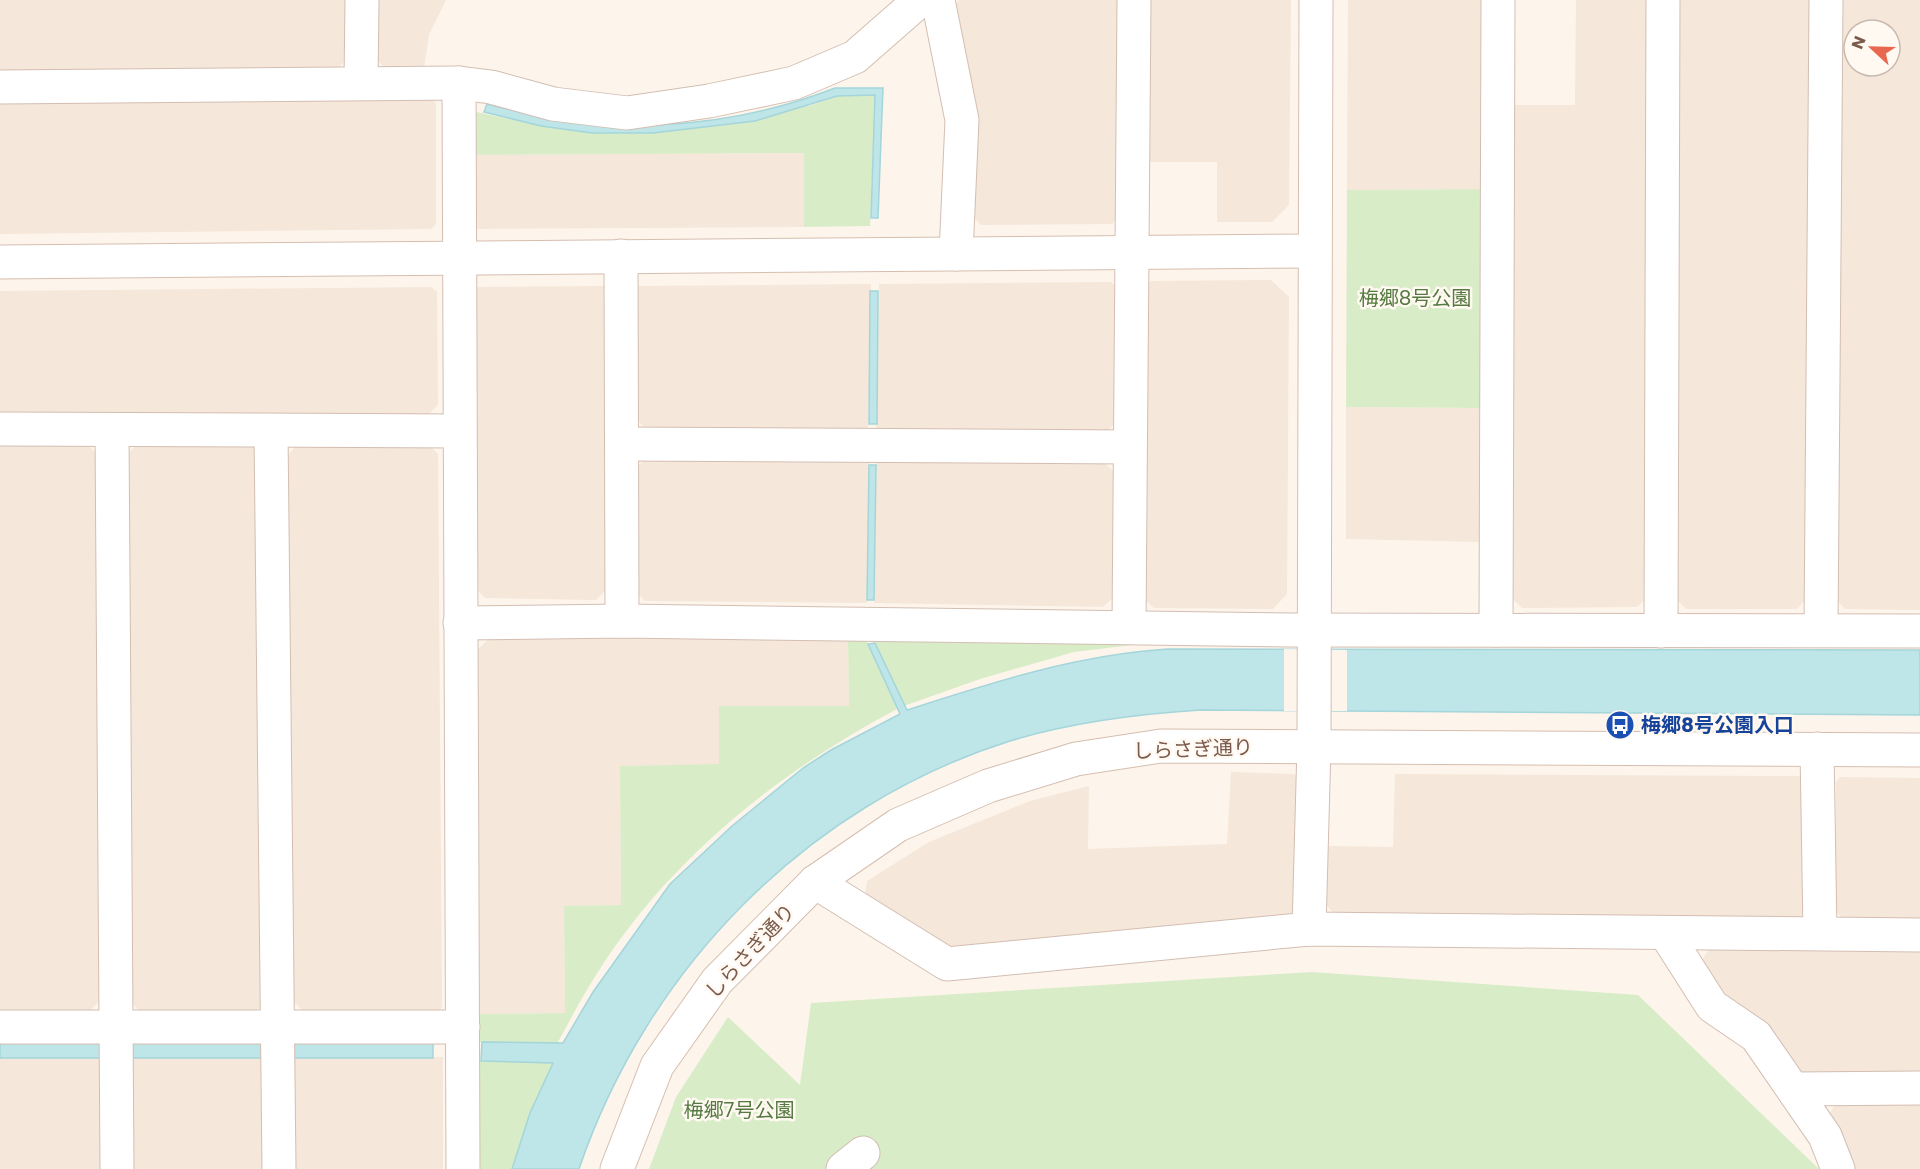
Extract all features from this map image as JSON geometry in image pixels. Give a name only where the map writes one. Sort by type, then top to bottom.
[{"type":"street","points":[[361,82],[362,0]]},
{"type":"street","points":[[0,87],[361,82],[459,83],[491,87],[553,104],[627,113],[709,101],[794,83],[855,57],[920,0]]},
{"type":"street","points":[[938,0],[962,120],[956,254]]},
{"type":"street","points":[[1129,627],[1134,0]]},
{"type":"street","points":[[1309,929],[1314,732],[1316,0]]},
{"type":"street","points":[[1496,630],[1498,0]]},
{"type":"street","points":[[1661,631],[1663,0]]},
{"type":"street","points":[[1821,630],[1826,0]]},
{"type":"street","points":[[459,83],[463,1169]]},
{"type":"street","points":[[0,262],[1314,251]]},
{"type":"street","points":[[621,256],[622,621]]},
{"type":"street","points":[[0,429],[271,432],[459,431]]},
{"type":"street","points":[[112,431],[117,1169]]},
{"type":"street","points":[[271,432],[279,1169]]},
{"type":"street","points":[[623,444],[1129,447]]},
{"type":"street","points":[[460,623],[622,621],[1129,627],[1314,639],[1496,630],[1920,631]]},
{"type":"street","name":"しらさぎ通り","points":[[617,1169],[657,1066],[717,981],[815,882],[898,825],[988,786],[1076,759],[1161,746],[1314,732],[1817,749],[1920,750]]},
{"type":"street","points":[[1817,749],[1820,933]]},
{"type":"street","points":[[815,882],[946,964],[1309,929],[1920,935]]},
{"type":"street","points":[[1666,934],[1712,1006],[1756,1036],[1795,1089],[1825,1136],[1838,1169]]},
{"type":"street","points":[[0,1027],[463,1027]]},
{"type":"street","points":[[1795,1089],[1920,1088]]},
{"type":"shaded area","points":[[0,0],[347,0],[347,59],[336,70],[0,73]]},
{"type":"shaded area","points":[[376,0],[446,0],[429,35],[424,69],[386,69],[376,59]]},
{"type":"shaded area","points":[[959,0],[1118,0],[1117,219],[1112,224],[981,225],[971,214],[951,11]]},
{"type":"shaded area","points":[[1147,0],[1291,0],[1289,205],[1272,222],[1217,222],[1217,162],[1147,162]]},
{"type":"shaded area","points":[[1348,0],[1485,0],[1483,189],[1347,190]]},
{"type":"shaded area","points":[[1576,0],[1650,0],[1647,598],[1637,607],[1522,608],[1511,597],[1514,105],[1575,105]]},
{"type":"shaded area","points":[[1679,0],[1810,0],[1806,599],[1797,609],[1686,609],[1675,598]]},
{"type":"shaded area","points":[[1839,0],[1920,0],[1920,610],[1845,609],[1835,598]]},
{"type":"shaded area","points":[[430,98],[436,103],[436,224],[431,229],[0,234],[0,102]]},
{"type":"shaded area","points":[[805,153],[804,227],[478,229],[472,225],[472,155]]},
{"type":"shaded area","points":[[1271,280],[1289,297],[1287,594],[1273,609],[1154,608],[1143,598],[1145,286],[1151,281]]},
{"type":"shaded area","points":[[1111,282],[1117,287],[1115,423],[1105,434],[876,432],[879,284]]},
{"type":"shaded area","points":[[871,284],[868,432],[647,430],[636,419],[637,286]]},
{"type":"shaded area","points":[[608,286],[606,590],[596,600],[485,598],[475,588],[473,292],[478,287]]},
{"type":"shaded area","points":[[431,287],[437,292],[438,405],[428,415],[0,416],[0,291]]},
{"type":"shaded area","points":[[1346,407],[1483,408],[1481,542],[1346,539]]},
{"type":"shaded area","points":[[138,444],[250,445],[260,454],[266,1001],[256,1012],[142,1014],[131,1002],[127,454]]},
{"type":"shaded area","points":[[298,444],[428,444],[438,454],[442,1007],[437,1013],[304,1012],[294,1002],[288,455]]},
{"type":"shaded area","points":[[88,445],[98,455],[102,999],[88,1012],[0,1013],[0,446]]},
{"type":"shaded area","points":[[646,458],[869,461],[867,603],[645,601],[635,591],[635,469]]},
{"type":"shaded area","points":[[876,461],[1105,463],[1115,473],[1114,597],[1103,607],[874,603]]},
{"type":"shaded area","points":[[493,635],[848,640],[849,706],[720,706],[720,765],[620,766],[621,905],[564,906],[565,1013],[478,1014],[475,652]]},
{"type":"shaded area","points":[[1231,772],[1294,774],[1300,778],[1297,907],[1286,918],[1136,929],[946,948],[865,896],[867,881],[929,842],[1030,801],[1089,786],[1088,849],[1227,844]]},
{"type":"shaded area","points":[[1395,774],[1802,776],[1806,911],[1796,922],[1336,916],[1326,905],[1328,846],[1393,847]]},
{"type":"shaded area","points":[[1840,777],[1920,778],[1920,921],[1845,920],[1835,911],[1836,782]]},
{"type":"shaded area","points":[[1708,950],[1920,952],[1920,1073],[1810,1075],[1796,1068],[1722,996],[1701,962]]},
{"type":"shaded area","points":[[443,1057],[443,1169],[296,1169],[294,1058]]},
{"type":"shaded area","points":[[0,1058],[103,1058],[103,1169],[0,1169]]},
{"type":"shaded area","points":[[130,1058],[265,1058],[266,1169],[131,1169]]},
{"type":"shaded area","points":[[1920,1103],[1920,1169],[1853,1169],[1828,1117],[1835,1104]]},
{"type":"green space","points":[[875,95],[870,226],[804,227],[804,153],[472,155],[472,111],[541,126],[592,133],[653,133],[719,125],[812,105],[837,96]]},
{"type":"green space","name":"梅郷8号公園","points":[[1483,189],[1483,408],[1346,407],[1347,190]]},
{"type":"green space","points":[[848,640],[866,640],[897,709],[811,760],[731,821],[694,855],[659,891],[627,930],[592,981],[557,1044],[479,1042],[478,1014],[565,1013],[564,906],[621,905],[620,766],[719,764],[719,706],[849,706]]},
{"type":"green space","points":[[874,640],[1141,644],[1074,652],[980,679],[904,706]]},
{"type":"green space","name":"梅郷7号公園","points":[[1312,972],[1638,995],[1819,1169],[649,1169],[676,1097],[728,1017],[800,1085],[811,1003]]},
{"type":"green space","points":[[479,1061],[553,1063],[530,1113],[512,1169],[480,1169]]},
{"type":"water","points":[[835,88],[883,88],[878,218],[871,218],[875,95],[837,96],[755,121],[653,133],[592,133],[541,126],[484,112],[487,104],[575,121],[662,124],[705,121],[748,114],[792,103]]},
{"type":"water","points":[[870,291],[878,291],[877,424],[869,424]]},
{"type":"water","points":[[869,465],[876,465],[874,600],[867,600]]},
{"type":"water","points":[[875,643],[907,710],[1036,671],[1101,657],[1168,649],[1920,650],[1920,715],[1201,710],[1104,720],[1033,734],[1010,741],[936,770],[867,807],[802,852],[744,904],[692,963],[646,1027],[609,1096],[579,1169],[512,1169],[530,1113],[553,1063],[481,1061],[482,1042],[563,1043],[593,992],[670,884],[732,826],[803,768],[831,750],[900,714],[868,644]]},
{"type":"water","points":[[433,1041],[433,1058],[0,1058],[0,1042]]},
{"type":"pier","points":[[1284,649],[1347,650],[1347,711],[1284,711]]},
{"type":"place","name":"梅郷8号公園入口","points":[[1620,725]]}]
